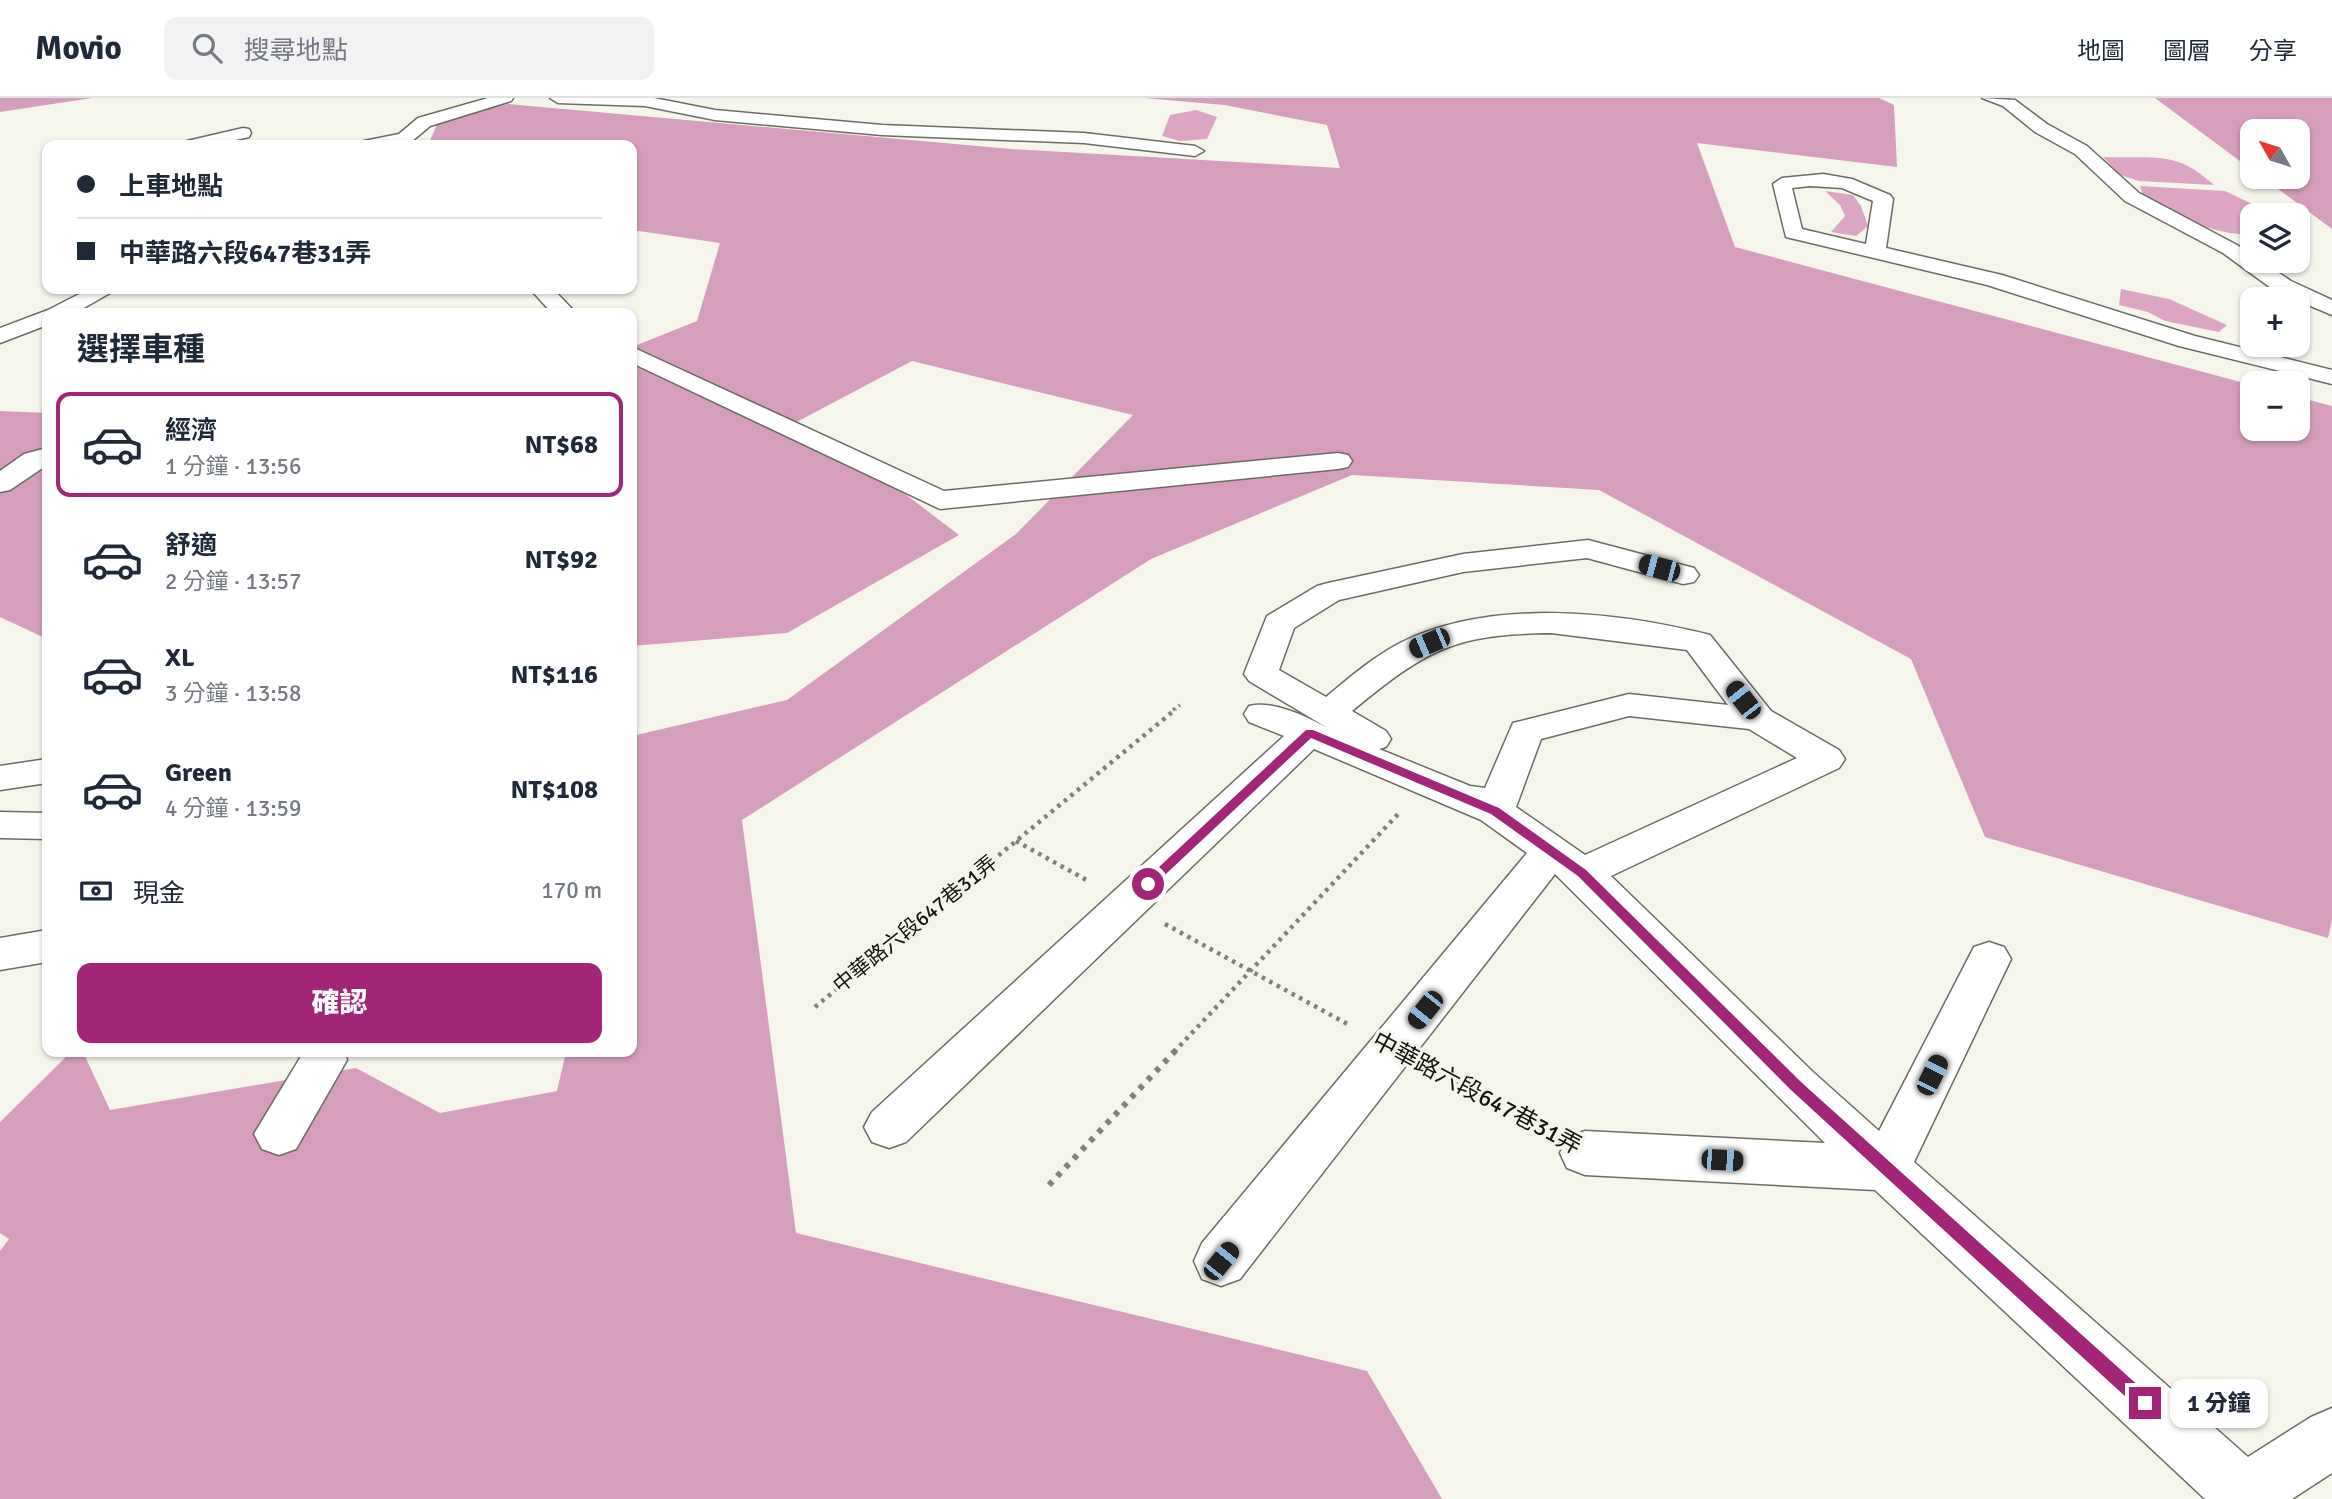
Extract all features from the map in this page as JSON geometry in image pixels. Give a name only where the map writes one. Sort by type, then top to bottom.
[{"type":"street","points":[[395,140],[405,138],[424,122],[505,98]]},
{"type":"street","points":[[558,98],[645,102],[715,115],[882,130],[1084,138],[1195,151]]},
{"type":"street","points":[[1990,98],[2009,103],[2040,128],[2081,150],[2132,197],[2230,249],[2283,286],[2332,308]]},
{"type":"street","points":[[214,140],[243,133]]},
{"type":"street","points":[[1875,252],[1883,200],[1858,185],[1824,177],[1782,184],[1793,233],[1994,280],[2187,341],[2332,377]]},
{"type":"street","points":[[68,308],[96,294]]},
{"type":"street","points":[[546,294],[560,308]]},
{"type":"street","points":[[0,336],[42,319]]},
{"type":"street","points":[[637,356],[940,500],[1338,461]]},
{"type":"street","points":[[0,484],[34,460],[42,458]]},
{"type":"street","points":[[1683,575],[1588,548],[1463,563],[1328,593],[1279,623],[1261,674],[1319,722],[1495,811],[1567,862],[1796,1086],[2241,1496],[2332,1438]]},
{"type":"street","points":[[889,1127],[1319,722],[1410,650],[1467,627],[1582,624],[1698,642],[1758,719],[1826,760],[1567,862],[1393,1049],[1221,1261]]},
{"type":"street","points":[[1495,811],[1526,732],[1629,705],[1758,719]]},
{"type":"street","points":[[1262,714],[1319,722]]},
{"type":"street","points":[[0,778],[42,772]]},
{"type":"street","points":[[0,825],[42,826]]},
{"type":"street","points":[[0,954],[42,947]]},
{"type":"street","points":[[1886,1168],[1989,959]]},
{"type":"street","points":[[279,1134],[323,1057]]},
{"type":"street","name":"中華路六段647巷31弄","points":[[1585,1153],[1886,1168]]},
{"type":"path","name":"中華路六段647巷31弄","points":[[815,1007],[1180,705]]},
{"type":"path","points":[[1049,1185],[1401,810]]},
{"type":"path","name":"中華路六段647巷31弄","points":[[1016,841],[1585,1153]]},
{"type":"shaded area","points":[[0,98],[92,98],[0,112]]},
{"type":"shaded area","points":[[1144,98],[1879,98],[1894,105],[1897,167],[1697,143],[1735,247],[2240,382],[2240,441],[2310,441],[2310,400],[2332,406],[2332,920],[2328,938],[1985,837],[1911,659],[1599,490],[1352,475],[1151,559],[742,820],[796,1233],[1367,1371],[1442,1499],[0,1499],[0,1251],[9,1239],[0,1233],[0,1122],[66,1057],[85,1057],[110,1110],[356,1068],[440,1113],[557,1091],[565,1057],[637,1057],[637,735],[787,700],[1016,534],[1133,415],[912,361],[789,426],[867,465],[959,535],[787,633],[637,646],[637,345],[697,321],[720,243],[637,231],[637,140],[430,140],[438,122],[508,104],[1011,149],[1340,168],[1327,125],[1224,105]]},
{"type":"shaded area","points":[[2155,98],[2332,98],[2332,229],[2310,213],[2310,203],[2297,203],[2278,189],[2310,189],[2310,119],[2240,119],[2240,161]]},
{"type":"shaded area","points":[[1196,110],[1217,117],[1207,139],[1180,141],[1162,136],[1170,115]]},
{"type":"shaded area","points":[[2103,157],[2150,157],[2175,161],[2188,166],[2214,185],[2139,181],[2120,175]]},
{"type":"shaded area","points":[[2140,186],[2225,191],[2250,203],[2240,203],[2240,234],[2236,234],[2195,222],[2143,195]]},
{"type":"shaded area","points":[[1825,191],[1853,195],[1861,206],[1868,226],[1856,236],[1831,232],[1845,216],[1840,205]]},
{"type":"shaded area","points":[[2121,289],[2169,299],[2227,325],[2219,332],[2165,321],[2148,312],[2119,305]]},
{"type":"shaded area","points":[[0,411],[42,413],[42,637],[0,617]]},
{"type":"route","points":[[1148,884],[1309,733],[1495,811],[1582,873],[1796,1086],[2145,1403]]}]
